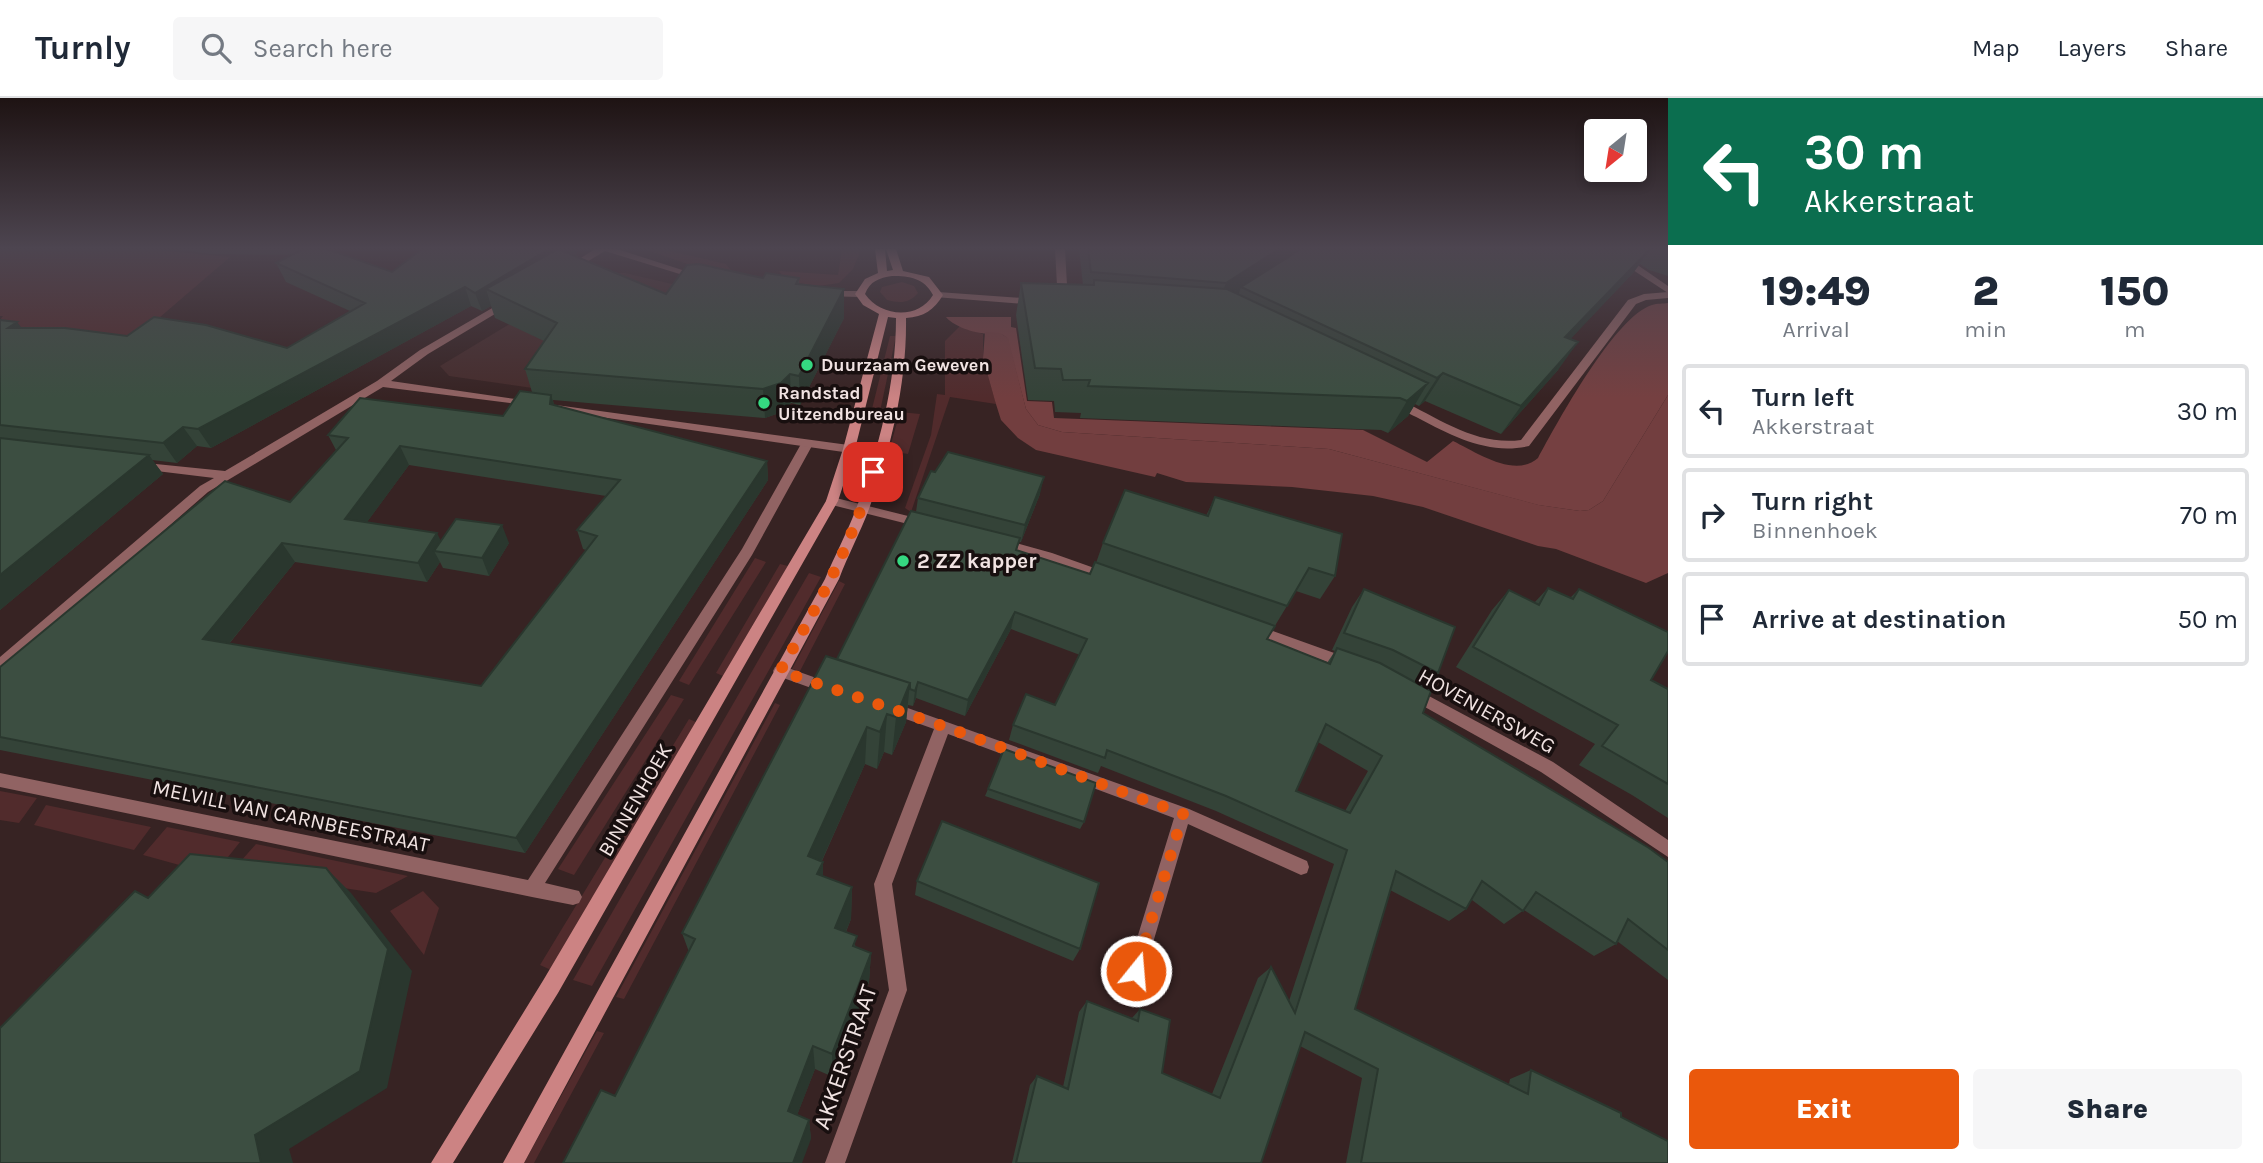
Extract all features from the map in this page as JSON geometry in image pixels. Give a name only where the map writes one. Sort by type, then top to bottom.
[{"type":"main road","points":[[864,299],[869,306],[884,313],[901,315],[924,311],[932,306],[936,299]]},
{"type":"main road","name":"BINNENHOEK","points":[[441,1163],[551,986],[832,501],[849,449],[884,313]]},
{"type":"main road","points":[[513,1163],[832,579],[863,508],[890,415],[901,315]]},
{"type":"street","points":[[0,665],[192,498],[225,475],[380,383],[424,352],[516,299]]},
{"type":"street","points":[[991,299],[1068,304],[1067,299]]},
{"type":"street","points":[[1381,394],[1482,443],[1500,447],[1525,443],[1632,302],[1640,299]]},
{"type":"street","points":[[380,383],[878,453]]},
{"type":"street","name":"BINNENHOEK","points":[[532,888],[747,552],[807,444]]},
{"type":"street","points":[[133,464],[225,475]]},
{"type":"street","points":[[832,501],[940,528]]},
{"type":"street","points":[[993,542],[1047,555],[1126,584]]},
{"type":"street","points":[[1243,626],[1361,668]]},
{"type":"street","points":[[780,671],[840,692]]},
{"type":"street","name":"HOVENIERSWEG","points":[[1397,685],[1548,767],[1668,849]]},
{"type":"street","points":[[879,704],[1183,814],[1301,867]]},
{"type":"street","name":"AKKERSTRAAT","points":[[835,1163],[898,990],[883,884],[943,726]]},
{"type":"street","name":"MELVILL VAN CARNBEESTRAAT","points":[[0,780],[573,897]]},
{"type":"street","points":[[1128,997],[1183,814]]},
{"type":"shaded area","points":[[0,299],[181,299],[124,348],[0,331],[0,320],[3,316],[0,316]]},
{"type":"shaded area","points":[[551,299],[697,299],[630,402],[449,376],[440,366]]},
{"type":"shaded area","points":[[886,299],[911,299],[900,302]]},
{"type":"shaded area","points":[[1668,303],[1668,395],[1603,501],[1589,510],[1580,511],[1538,505],[1329,449],[1062,432],[1038,425],[1026,409],[1007,338],[997,333],[967,330],[946,317],[1011,317],[1011,327],[1016,328],[1027,401],[1052,402],[1054,418],[1363,430],[1427,462],[1453,441],[1496,462],[1518,466],[1529,464],[1538,458],[1588,372],[1621,329],[1637,313],[1652,305]]},
{"type":"shaded area","points":[[960,326],[983,334],[983,358],[996,404],[950,397],[911,512],[905,508],[931,435],[937,394],[945,395],[945,341]]},
{"type":"shaded area","points":[[985,332],[1000,333],[1008,338],[1026,409],[1038,425],[1062,432],[1329,449],[1539,505],[1580,511],[1589,510],[1603,501],[1668,395],[1668,573],[1646,583],[1556,549],[1538,546],[1423,507],[1373,496],[1292,487],[1186,482],[1157,473],[1155,477],[1036,450],[1018,438],[1001,420],[983,358]]},
{"type":"shaded area","points":[[890,336],[896,336],[878,421],[869,421]]},
{"type":"shaded area","points":[[900,412],[920,414],[908,454],[889,451]]},
{"type":"shaded area","points":[[755,558],[766,562],[689,685],[679,681]]},
{"type":"shaded area","points":[[780,564],[788,566],[723,676],[716,673]]},
{"type":"shaded area","points":[[809,573],[821,577],[592,986],[573,980]]},
{"type":"shaded area","points":[[839,581],[845,584],[800,671],[792,669]]},
{"type":"shaded area","points":[[671,695],[684,699],[574,875],[558,869]]},
{"type":"shaded area","points":[[775,703],[780,705],[624,999],[616,997]]},
{"type":"shaded area","points":[[689,719],[696,722],[551,970],[540,965]]},
{"type":"shaded area","points":[[0,791],[37,798],[19,823],[0,820]]},
{"type":"shaded area","points":[[46,805],[151,827],[134,850],[34,825]]},
{"type":"shaded area","points":[[167,827],[240,842],[193,901],[183,866],[143,855]]},
{"type":"shaded area","points":[[256,844],[408,876],[376,893],[232,871]]},
{"type":"shaded area","points":[[423,891],[439,908],[424,955],[390,911]]},
{"type":"shaded area","points":[[597,1031],[604,1033],[534,1163],[524,1163]]},
{"type":"building","points":[[355,299],[443,299],[198,429],[183,427],[163,443],[0,425],[0,320],[17,322],[8,328],[65,328],[127,336],[154,317],[206,325],[287,348],[365,303]]},
{"type":"building","points":[[506,299],[839,299],[799,376],[790,374],[781,383],[763,389],[525,369],[557,323]]},
{"type":"building","points":[[1024,299],[1248,299],[1428,383],[1407,401],[1400,398],[1088,386],[1090,380],[1063,380],[1061,369],[1035,368]]},
{"type":"building","points":[[1266,299],[1602,299],[1565,337],[1578,342],[1521,406],[1443,373],[1437,378]]},
{"type":"building","points":[[520,391],[551,395],[550,404],[767,461],[516,838],[0,737],[0,667],[225,481],[290,502],[348,438],[328,435],[360,398],[503,416]],"holes":[[[400,446],[620,480],[577,530],[597,536],[481,686],[203,639],[282,543],[418,563],[437,533],[345,519]]]},
{"type":"building","points":[[0,438],[149,455],[0,575]]},
{"type":"building","points":[[948,452],[1044,477],[1025,525],[918,498],[931,471],[935,472]]},
{"type":"building","points":[[1125,490],[1208,516],[1215,497],[1342,534],[1335,576],[1309,568],[1287,606],[1103,543]]},
{"type":"building","points":[[911,511],[1020,538],[1016,550],[1090,574],[1095,562],[1275,626],[1267,639],[1330,664],[1337,648],[1380,663],[1431,691],[1423,713],[1668,862],[1668,950],[1628,919],[1616,944],[1536,892],[1523,911],[1482,881],[1466,909],[1396,871],[1355,1009],[1528,1094],[1531,1070],[1621,1113],[1621,1117],[1668,1141],[1668,1163],[1361,1163],[1378,1069],[1305,1032],[1261,1163],[1016,1163],[1037,1076],[1068,1089],[1087,1001],[1138,1021],[1140,1009],[1170,1020],[1162,1073],[1220,1098],[1271,967],[1295,1013],[1347,850],[1226,796],[1107,750],[1105,758],[1013,725],[1026,694],[1055,705],[1087,639],[1015,612],[968,700],[918,682],[915,691],[910,689],[910,683],[837,659]],"holes":[[[1326,724],[1382,756],[1350,813],[1296,791]]]},
{"type":"building","points":[[456,519],[502,525],[482,558],[434,551]]},
{"type":"building","points":[[1548,588],[1573,599],[1579,589],[1668,632],[1668,651],[1651,680],[1668,689],[1668,784],[1602,746],[1618,725],[1473,647],[1509,590],[1539,605]]},
{"type":"building","points":[[1364,589],[1455,627],[1438,673],[1393,650],[1344,633]]},
{"type":"building","points":[[826,656],[910,683],[896,717],[887,714],[880,732],[867,727],[808,856],[823,862],[817,874],[852,887],[835,928],[857,936],[853,946],[871,953],[832,1054],[813,1046],[788,1111],[809,1120],[793,1163],[563,1163],[601,1090],[615,1096],[695,939],[682,933]]},
{"type":"building","points":[[1004,749],[1096,783],[1084,822],[988,789]]},
{"type":"building","points":[[942,821],[1099,883],[1080,949],[917,881]]},
{"type":"building","points":[[190,854],[326,868],[388,949],[360,1071],[255,1135],[261,1163],[0,1163],[0,1028],[135,891],[148,898]]},
{"type":"place","name":"Duurzaam Geweven","points":[[807,365]]},
{"type":"place","name":"Randstad Uitzendbureau","points":[[764,403]]},
{"type":"place","name":"2 ZZ kapper","points":[[903,561]]},
{"type":"route","points":[[873,472],[863,508],[832,579],[780,671],[943,726],[1183,814],[1136,971]]}]
